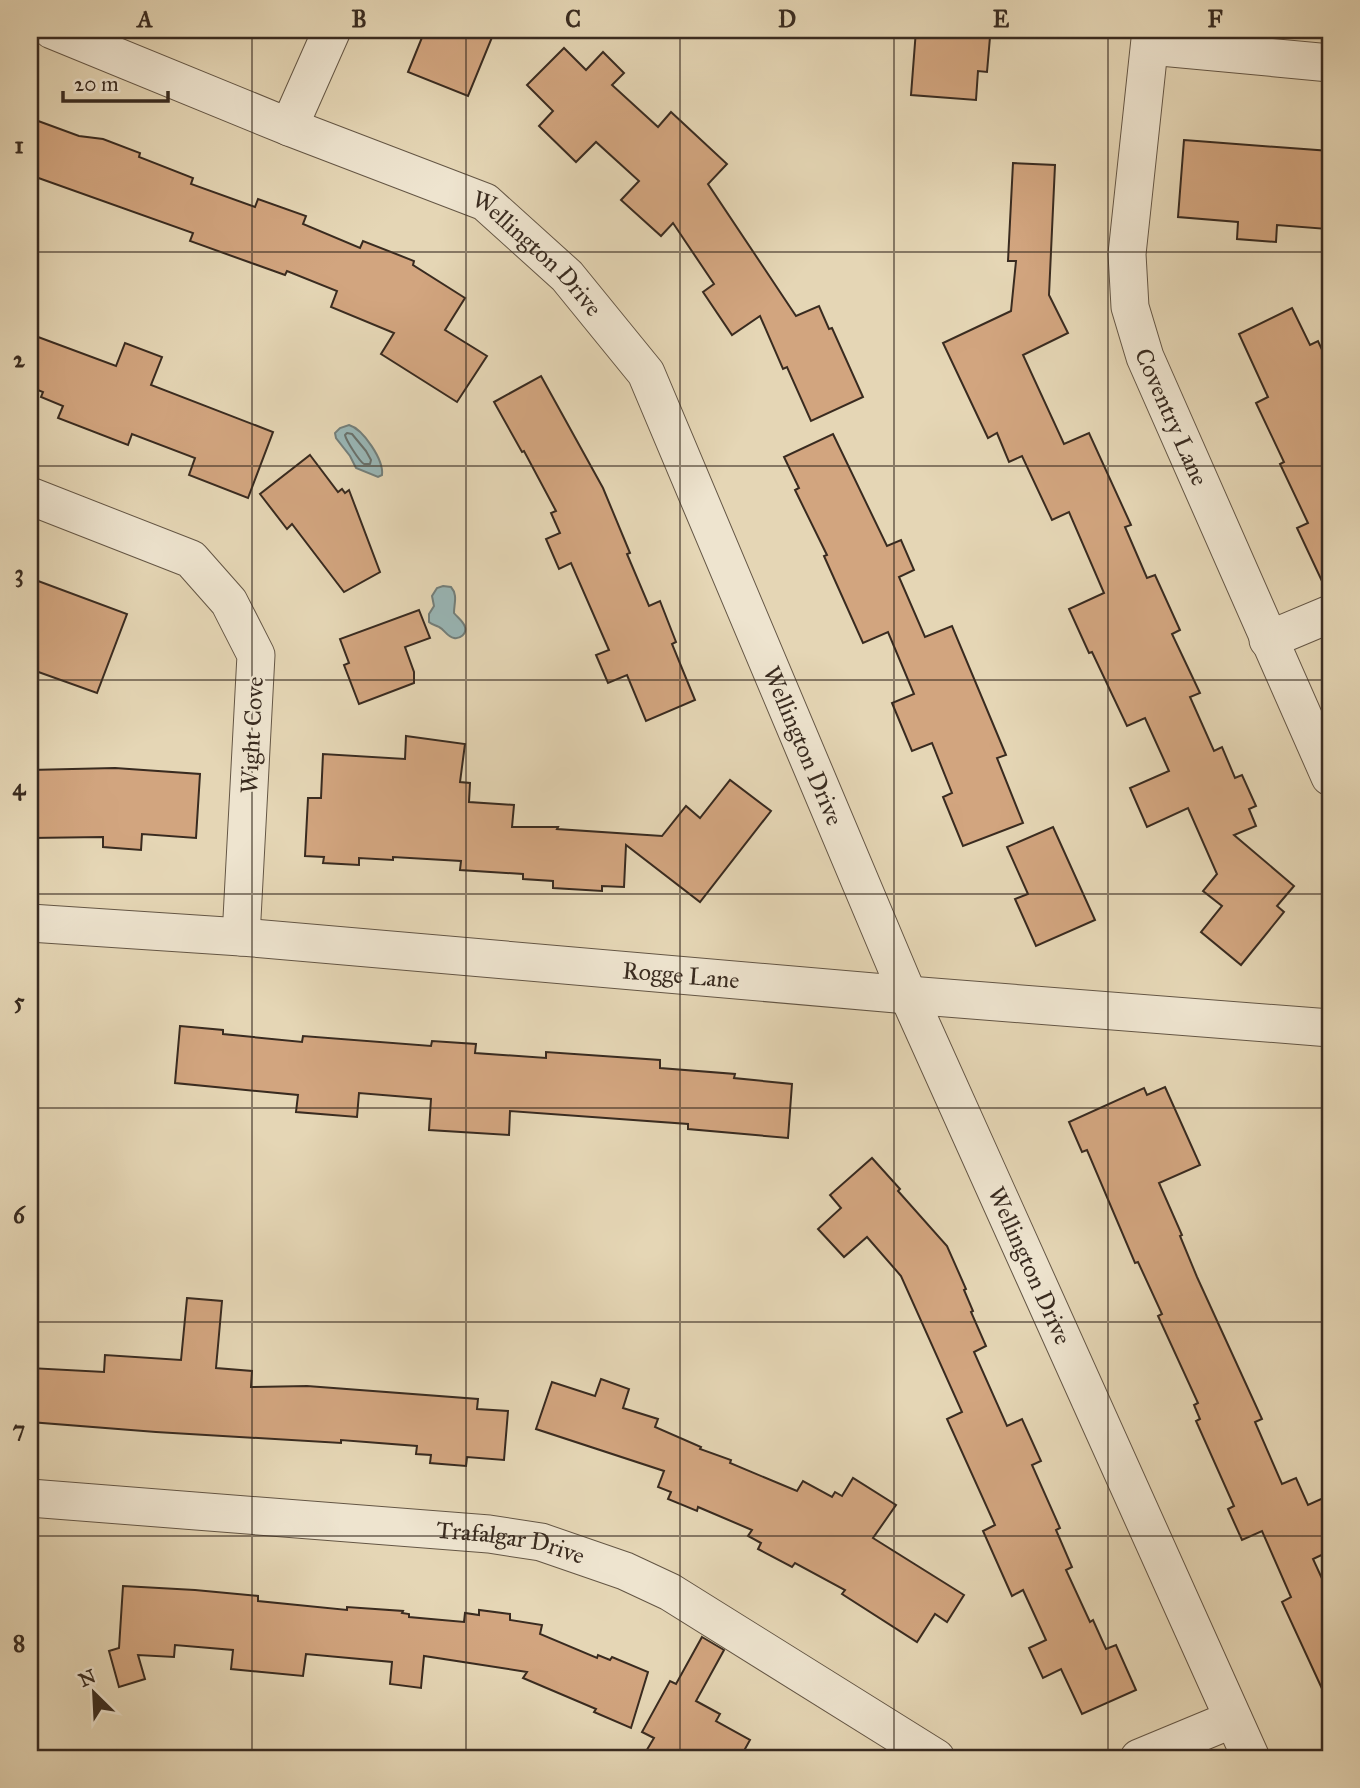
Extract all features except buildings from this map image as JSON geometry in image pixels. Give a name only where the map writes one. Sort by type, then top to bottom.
[{"type":"street","name":"Wellington Drive","points":[[52,30],[289,127],[485,202],[567,276],[646,373],[908,995],[1251,1758]]},
{"type":"street","points":[[289,127],[332,30]]},
{"type":"street","points":[[1151,38],[1330,63]]},
{"type":"street","name":"Coventry Lane","points":[[1151,38],[1127,254],[1130,307],[1145,358],[1330,777]]},
{"type":"street","name":"Wight Cove","points":[[30,496],[191,559],[229,602],[256,655],[241,937]]},
{"type":"street","points":[[1268,640],[1330,614]]},
{"type":"street","name":"Rogge Lane","points":[[30,923],[241,937],[908,995],[1330,1028]]},
{"type":"street","name":"Trafalgar Drive","points":[[30,1498],[489,1534],[541,1542],[625,1571],[670,1592],[936,1758]]},
{"type":"street","points":[[1139,1758],[1233,1719]]},
{"type":"water","points":[[349,425],[360,432],[372,446],[380,461],[382,475],[378,477],[356,468],[336,438],[335,433],[340,428]]},
{"type":"water","points":[[443,586],[453,590],[454,613],[465,627],[464,634],[459,638],[450,636],[429,622],[429,614],[434,606],[432,596],[437,588]]}]
